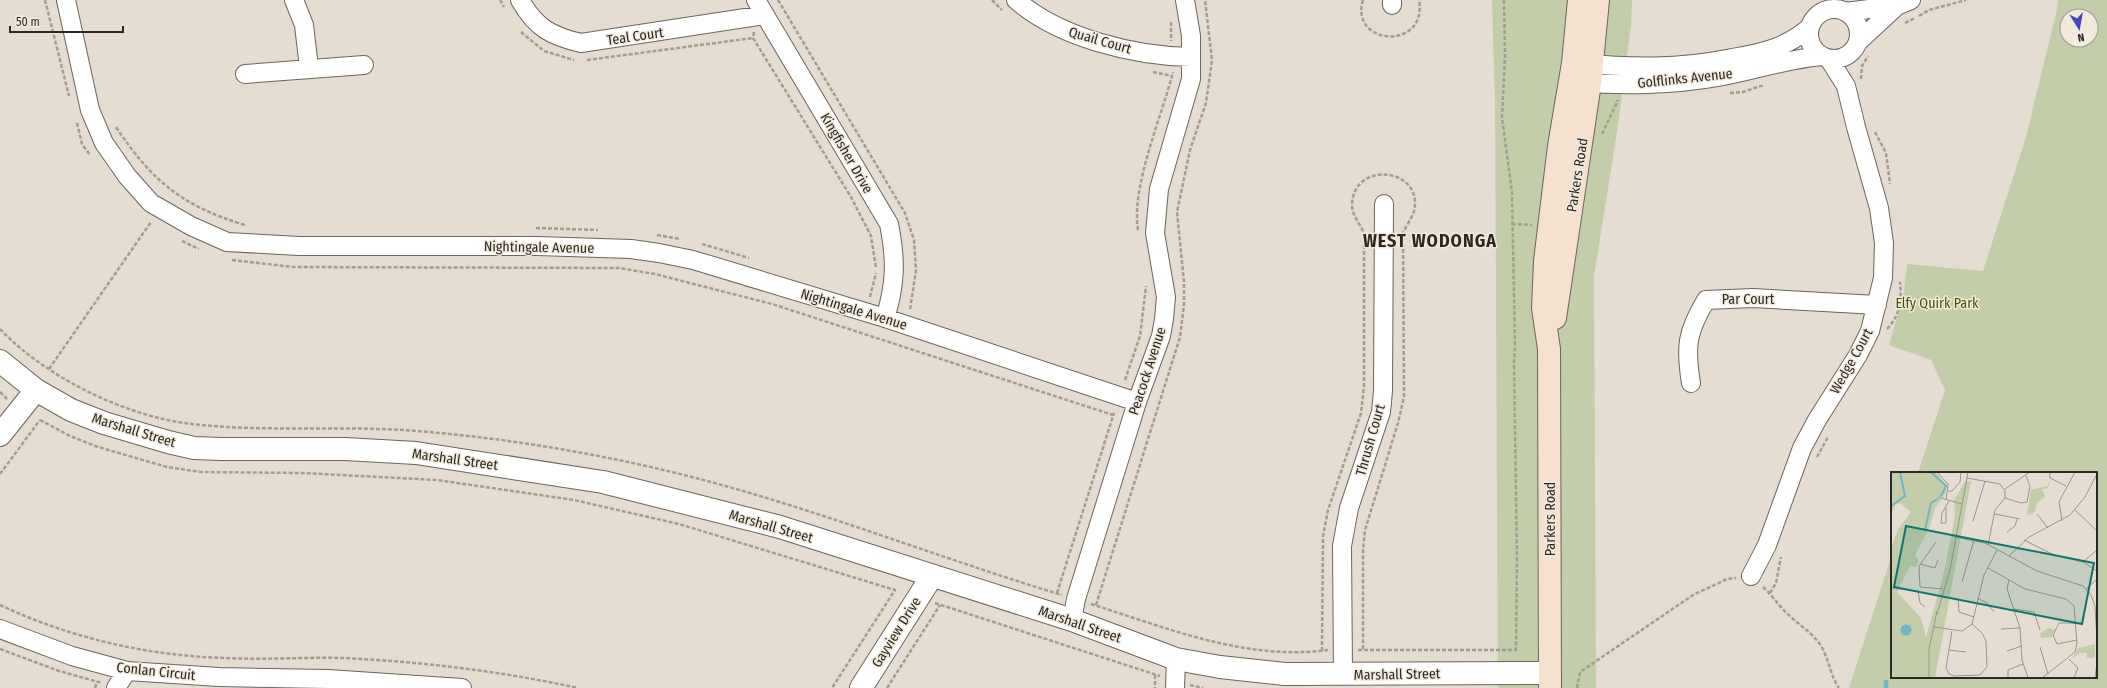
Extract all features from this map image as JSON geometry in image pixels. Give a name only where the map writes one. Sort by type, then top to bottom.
[{"type":"main road","name":"Parkers Road","points":[[1550,680],[1549,349],[1582,73],[1579,0]]},
{"type":"main road","name":"Parkers Road","points":[[1549,349],[1543,308],[1548,226],[1598,0]]},
{"type":"street","points":[[294,0],[304,25],[309,68]]},
{"type":"street","name":"Teal Court","points":[[520,0],[534,20],[544,30],[560,38],[581,42],[744,20],[766,15]]},
{"type":"street","name":"Kingfisher Drive","points":[[756,0],[889,224],[894,249],[895,272],[887,311]]},
{"type":"street","name":"Quail Court","points":[[1016,0],[1031,13],[1069,33],[1121,47],[1171,57],[1191,57]]},
{"type":"street","name":"Peacock Avenue","points":[[1072,620],[1076,599],[1137,402],[1160,336],[1164,319],[1166,297],[1155,233],[1159,189],[1191,78],[1191,36],[1185,0]]},
{"type":"street","name":"Nightingale Avenue","points":[[71,1],[90,110],[104,144],[127,176],[151,203],[191,226],[227,242],[298,246],[537,246],[631,249],[693,260],[887,311],[1137,402]]},
{"type":"street","points":[[1905,2],[1860,49],[1837,59],[1825,58],[1815,51],[1810,44],[1808,35],[1815,15],[1823,11],[1905,2]]},
{"type":"street","points":[[1841,8],[1857,25],[1860,49]]},
{"type":"street","name":"Golflinks Avenue","points":[[1582,73],[1655,68],[1716,61],[1775,49],[1799,36],[1815,15]]},
{"type":"street","name":"Wedge Court","points":[[1846,86],[1860,49]]},
{"type":"street","name":"Golflinks Avenue","points":[[1582,73],[1626,85],[1686,81],[1740,72],[1791,59],[1825,58]]},
{"type":"street","name":"Wedge Court","points":[[1751,576],[1766,545],[1802,448],[1870,331],[1883,278],[1884,243],[1880,208],[1856,128],[1846,86],[1825,58]]},
{"type":"street","points":[[245,74],[364,65]]},
{"type":"street","name":"Thrush Court","points":[[1342,675],[1342,546],[1349,508],[1381,412],[1383,391],[1384,204]]},
{"type":"street","name":"Par Court","points":[[1691,383],[1687,359],[1688,338],[1696,317],[1706,300],[1753,298],[1877,305]]},
{"type":"street","name":"Marshall Street","points":[[0,361],[36,390],[71,410],[104,423],[168,442],[194,448],[345,449],[416,453],[603,482],[780,527],[1072,620],[1176,659],[1254,672],[1285,674],[1515,674],[1550,680]]},
{"type":"street","points":[[0,435],[36,390]]},
{"type":"street","name":"Gayview Drive","points":[[861,688],[932,576]]},
{"type":"street","name":"Conlan Circuit","points":[[0,629],[72,656],[127,671],[219,677],[328,679],[462,688]]},
{"type":"street","points":[[1175,685],[1176,659]]},
{"type":"street","points":[[116,688],[127,671]]},
{"type":"path","points":[[45,0],[69,98]]},
{"type":"path","points":[[778,0],[905,213],[915,247],[916,270],[910,310]]},
{"type":"path","points":[[1362,0],[1361,13],[1365,25],[1378,35],[1387,38],[1403,34],[1416,25],[1419,20],[1419,0]]},
{"type":"path","points":[[1504,0],[1505,55],[1502,117],[1512,192],[1517,560],[1515,674]]},
{"type":"path","points":[[1902,24],[1929,10],[1966,0]]},
{"type":"path","points":[[744,20],[754,29],[753,38],[851,197],[871,236],[875,253],[876,271],[870,297]]},
{"type":"path","points":[[1164,40],[1171,42]]},
{"type":"path","points":[[1846,86],[1861,83],[1862,66],[1860,49]]},
{"type":"path","points":[[1723,92],[1743,92],[1769,83]]},
{"type":"path","points":[[1600,140],[1605,126],[1618,100],[1620,99]]},
{"type":"path","points":[[76,121],[82,144],[91,156]]},
{"type":"path","points":[[115,126],[131,149],[155,177],[183,199],[214,216],[248,226]]},
{"type":"path","points":[[1874,129],[1886,153],[1891,189]]},
{"type":"path","points":[[145,217],[157,225]]},
{"type":"path","points":[[50,369],[151,221]]},
{"type":"path","points":[[1512,224],[1548,226]]},
{"type":"path","points":[[533,228],[603,230]]},
{"type":"path","points":[[649,234],[686,240]]},
{"type":"path","points":[[175,237],[188,245],[202,250]]},
{"type":"path","points":[[701,244],[751,259]]},
{"type":"path","points":[[230,259],[293,267],[619,268],[655,274],[772,304],[1113,415]]},
{"type":"path","points":[[1882,335],[1893,324],[1898,313],[1901,290],[1899,275]]},
{"type":"path","points":[[862,294],[870,297],[887,311],[910,310],[917,313]]},
{"type":"path","points":[[1057,593],[1125,380],[1118,377]]},
{"type":"path","points":[[40,420],[70,436],[98,447],[167,467],[229,474],[303,473],[437,480],[574,500],[679,524],[894,590],[1155,674],[1175,685],[1203,688]]},
{"type":"path","points":[[1815,460],[1822,451],[1829,432]]},
{"type":"path","points":[[1770,593],[1776,583],[1781,554]]},
{"type":"path","points":[[1576,688],[1577,678],[1580,672],[1693,595],[1727,579],[1751,576],[1770,593],[1789,616],[1806,629],[1820,644],[1828,659],[1839,688]]},
{"type":"path","points":[[832,688],[894,590]]},
{"type":"path","points":[[0,605],[47,625],[106,643],[172,655],[226,658],[342,658],[394,661],[499,672],[578,688]]},
{"type":"path","points":[[887,688],[940,605]]},
{"type":"path","points":[[1155,674],[1155,688]]},
{"type":"path","points":[[95,688],[97,682]]},
{"type":"green space","points":[[1492,0],[1632,0],[1631,25],[1617,132],[1594,276],[1596,688],[1498,688],[1495,104]]},
{"type":"green space","name":"Elfy Quirk Park","points":[[2058,0],[2107,0],[2107,688],[1849,688],[1891,557],[1891,678],[2097,678],[2097,472],[1918,472],[1945,390],[1931,360],[1889,345],[1904,292],[1907,264],[1983,271],[2026,137]]},
{"type":"waterway","points":[[1886,682],[1886,688]]},
{"type":"district","name":"WEST WODONGA","points":[[1430,241]]}]
